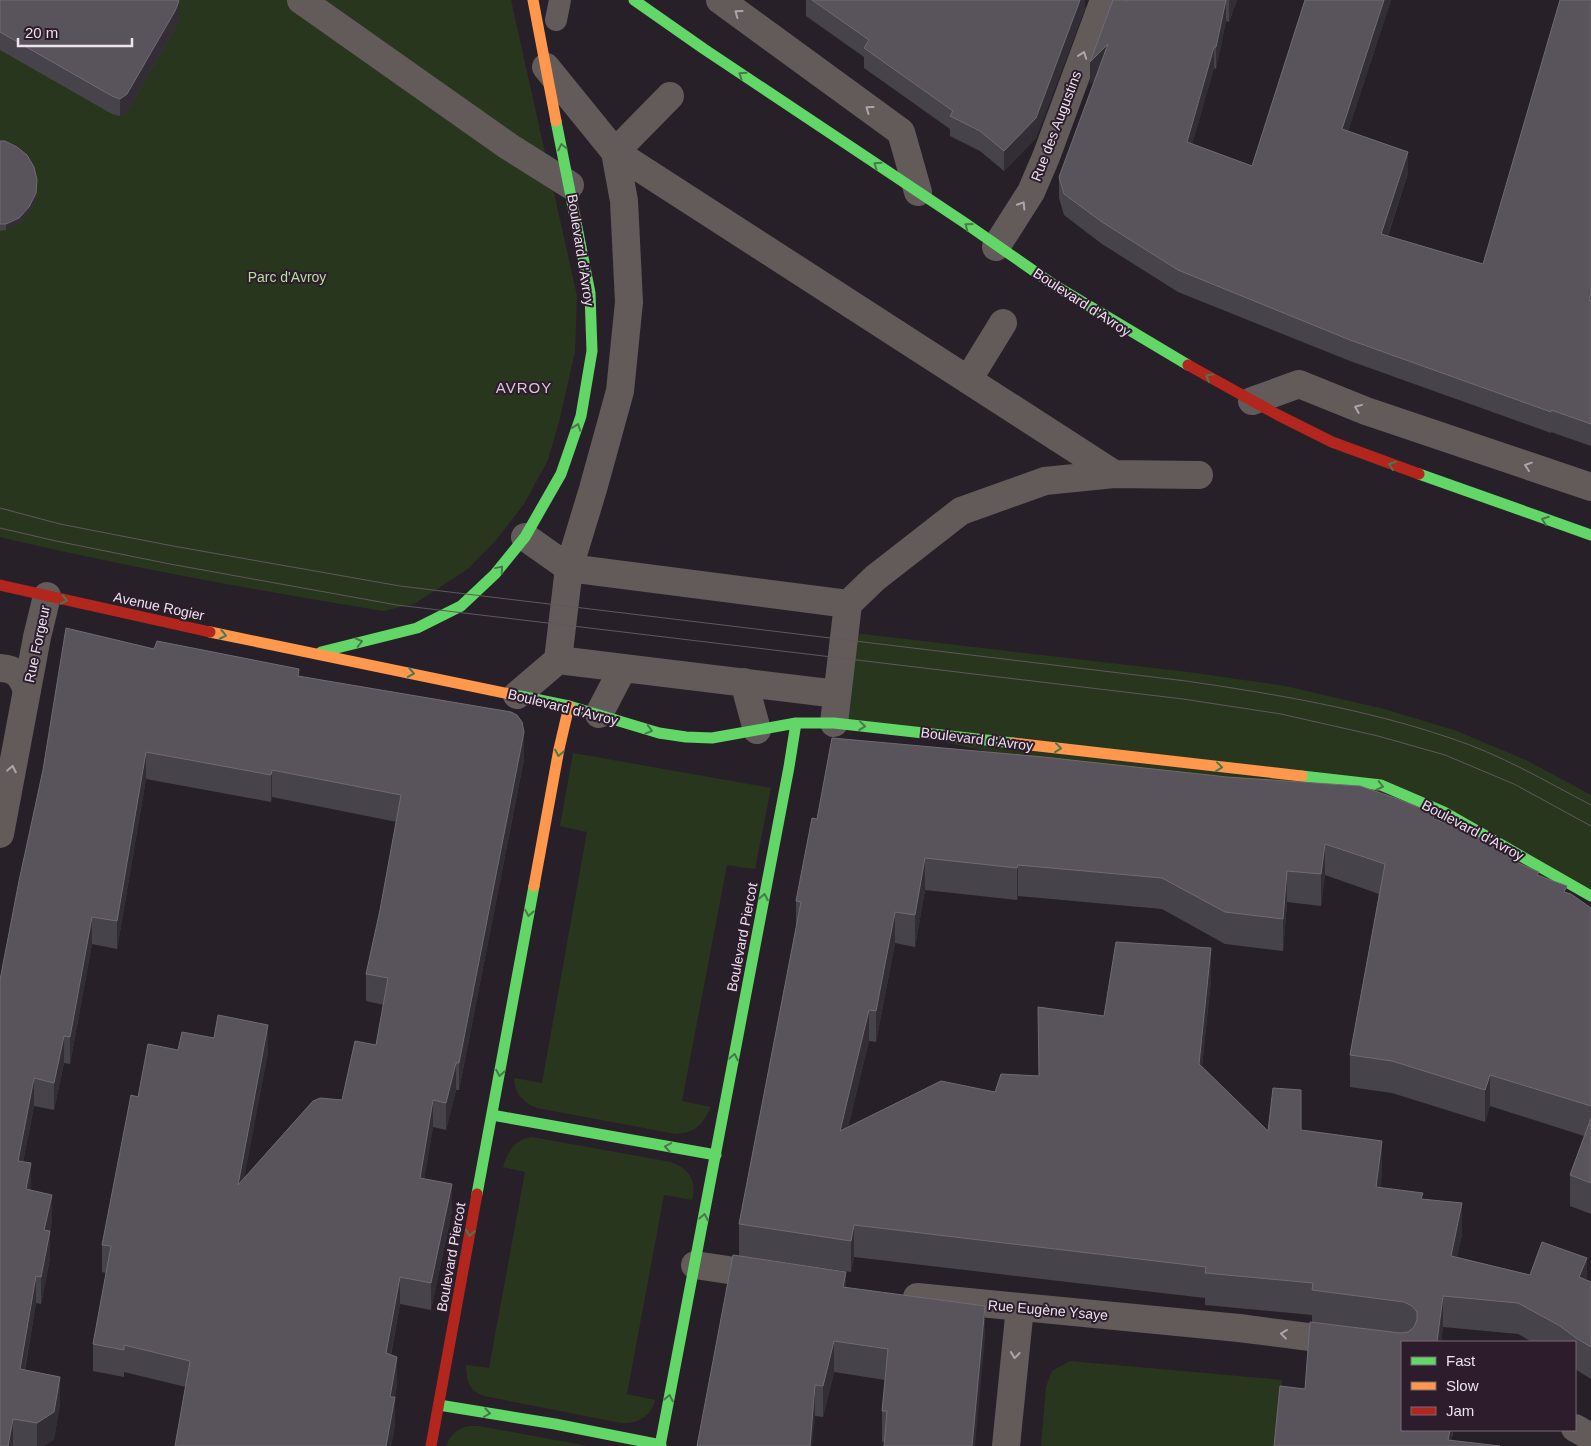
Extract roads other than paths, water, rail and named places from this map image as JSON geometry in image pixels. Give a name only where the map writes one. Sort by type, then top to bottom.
[{"type":"street","points":[[301,0],[508,146],[570,185]]},
{"type":"street","name":"Boulevard d'Avroy","points":[[312,654],[418,628],[462,606],[495,574],[525,538],[561,474],[581,416],[592,351],[590,293],[533,0]]},
{"type":"street","name":"Boulevard d'Avroy","points":[[634,0],[704,49],[965,223],[996,247],[1124,330],[1316,436],[1350,450],[1591,535]]},
{"type":"street","points":[[720,0],[900,132],[918,192]]},
{"type":"street","name":"Rue des Augustins","points":[[996,247],[1031,192],[1046,157],[1104,0]]},
{"type":"street","points":[[546,67],[615,152],[1114,474]]},
{"type":"street","points":[[615,152],[670,96]]},
{"type":"street","points":[[517,695],[558,660],[570,568],[620,391],[629,302],[624,202],[615,152]]},
{"type":"street","points":[[968,380],[1003,323]]},
{"type":"street","points":[[1252,401],[1299,384],[1366,411],[1591,488]]},
{"type":"street","points":[[834,723],[848,604],[875,578],[961,511],[1045,481],[1114,474],[1198,475]]},
{"type":"street","points":[[525,538],[570,568],[848,604]]},
{"type":"street","name":"Avenue Rogier","points":[[0,585],[312,654]]},
{"type":"street","name":"Rue Forgeur","points":[[0,834],[47,596]]},
{"type":"street","name":"Boulevard d'Avroy","points":[[312,654],[569,706],[659,733],[686,737],[712,738],[796,723],[834,723],[1381,785],[1444,812],[1591,896]]},
{"type":"street","points":[[558,660],[837,694]]},
{"type":"street","name":"Rue Forgeur","points":[[0,668],[12,670],[23,679],[27,691]]},
{"type":"street","points":[[599,714],[622,668]]},
{"type":"street","points":[[744,682],[757,730]]},
{"type":"street","name":"Boulevard Piercot","points":[[431,1446],[569,706]]},
{"type":"street","name":"Boulevard Piercot","points":[[439,1405],[554,1424],[660,1445],[796,723]]},
{"type":"street","points":[[492,1115],[716,1155]]},
{"type":"street","points":[[695,1265],[795,1280]]},
{"type":"street","name":"Rue Eugène Ysaye","points":[[891,1294],[939,1301],[1239,1328],[1401,1349]]},
{"type":"street","points":[[1006,1446],[1020,1307]]},
{"type":"street","points":[[1576,1429],[1591,1437]]},
{"type":"street","points":[[1568,1446],[1571,1431]]},
{"type":"tram line","points":[[0,508],[60,524],[400,586],[1186,681],[1286,697],[1385,719],[1469,744],[1522,768],[1591,805]]},
{"type":"tram line","points":[[0,528],[170,564],[397,605],[1183,699],[1281,714],[1378,736],[1445,755],[1514,784],[1591,826]]},
{"type":"district","name":"AVROY","points":[[524,387]]},
{"type":"park label","name":"Parc d'Avroy","points":[[287,277]]}]
